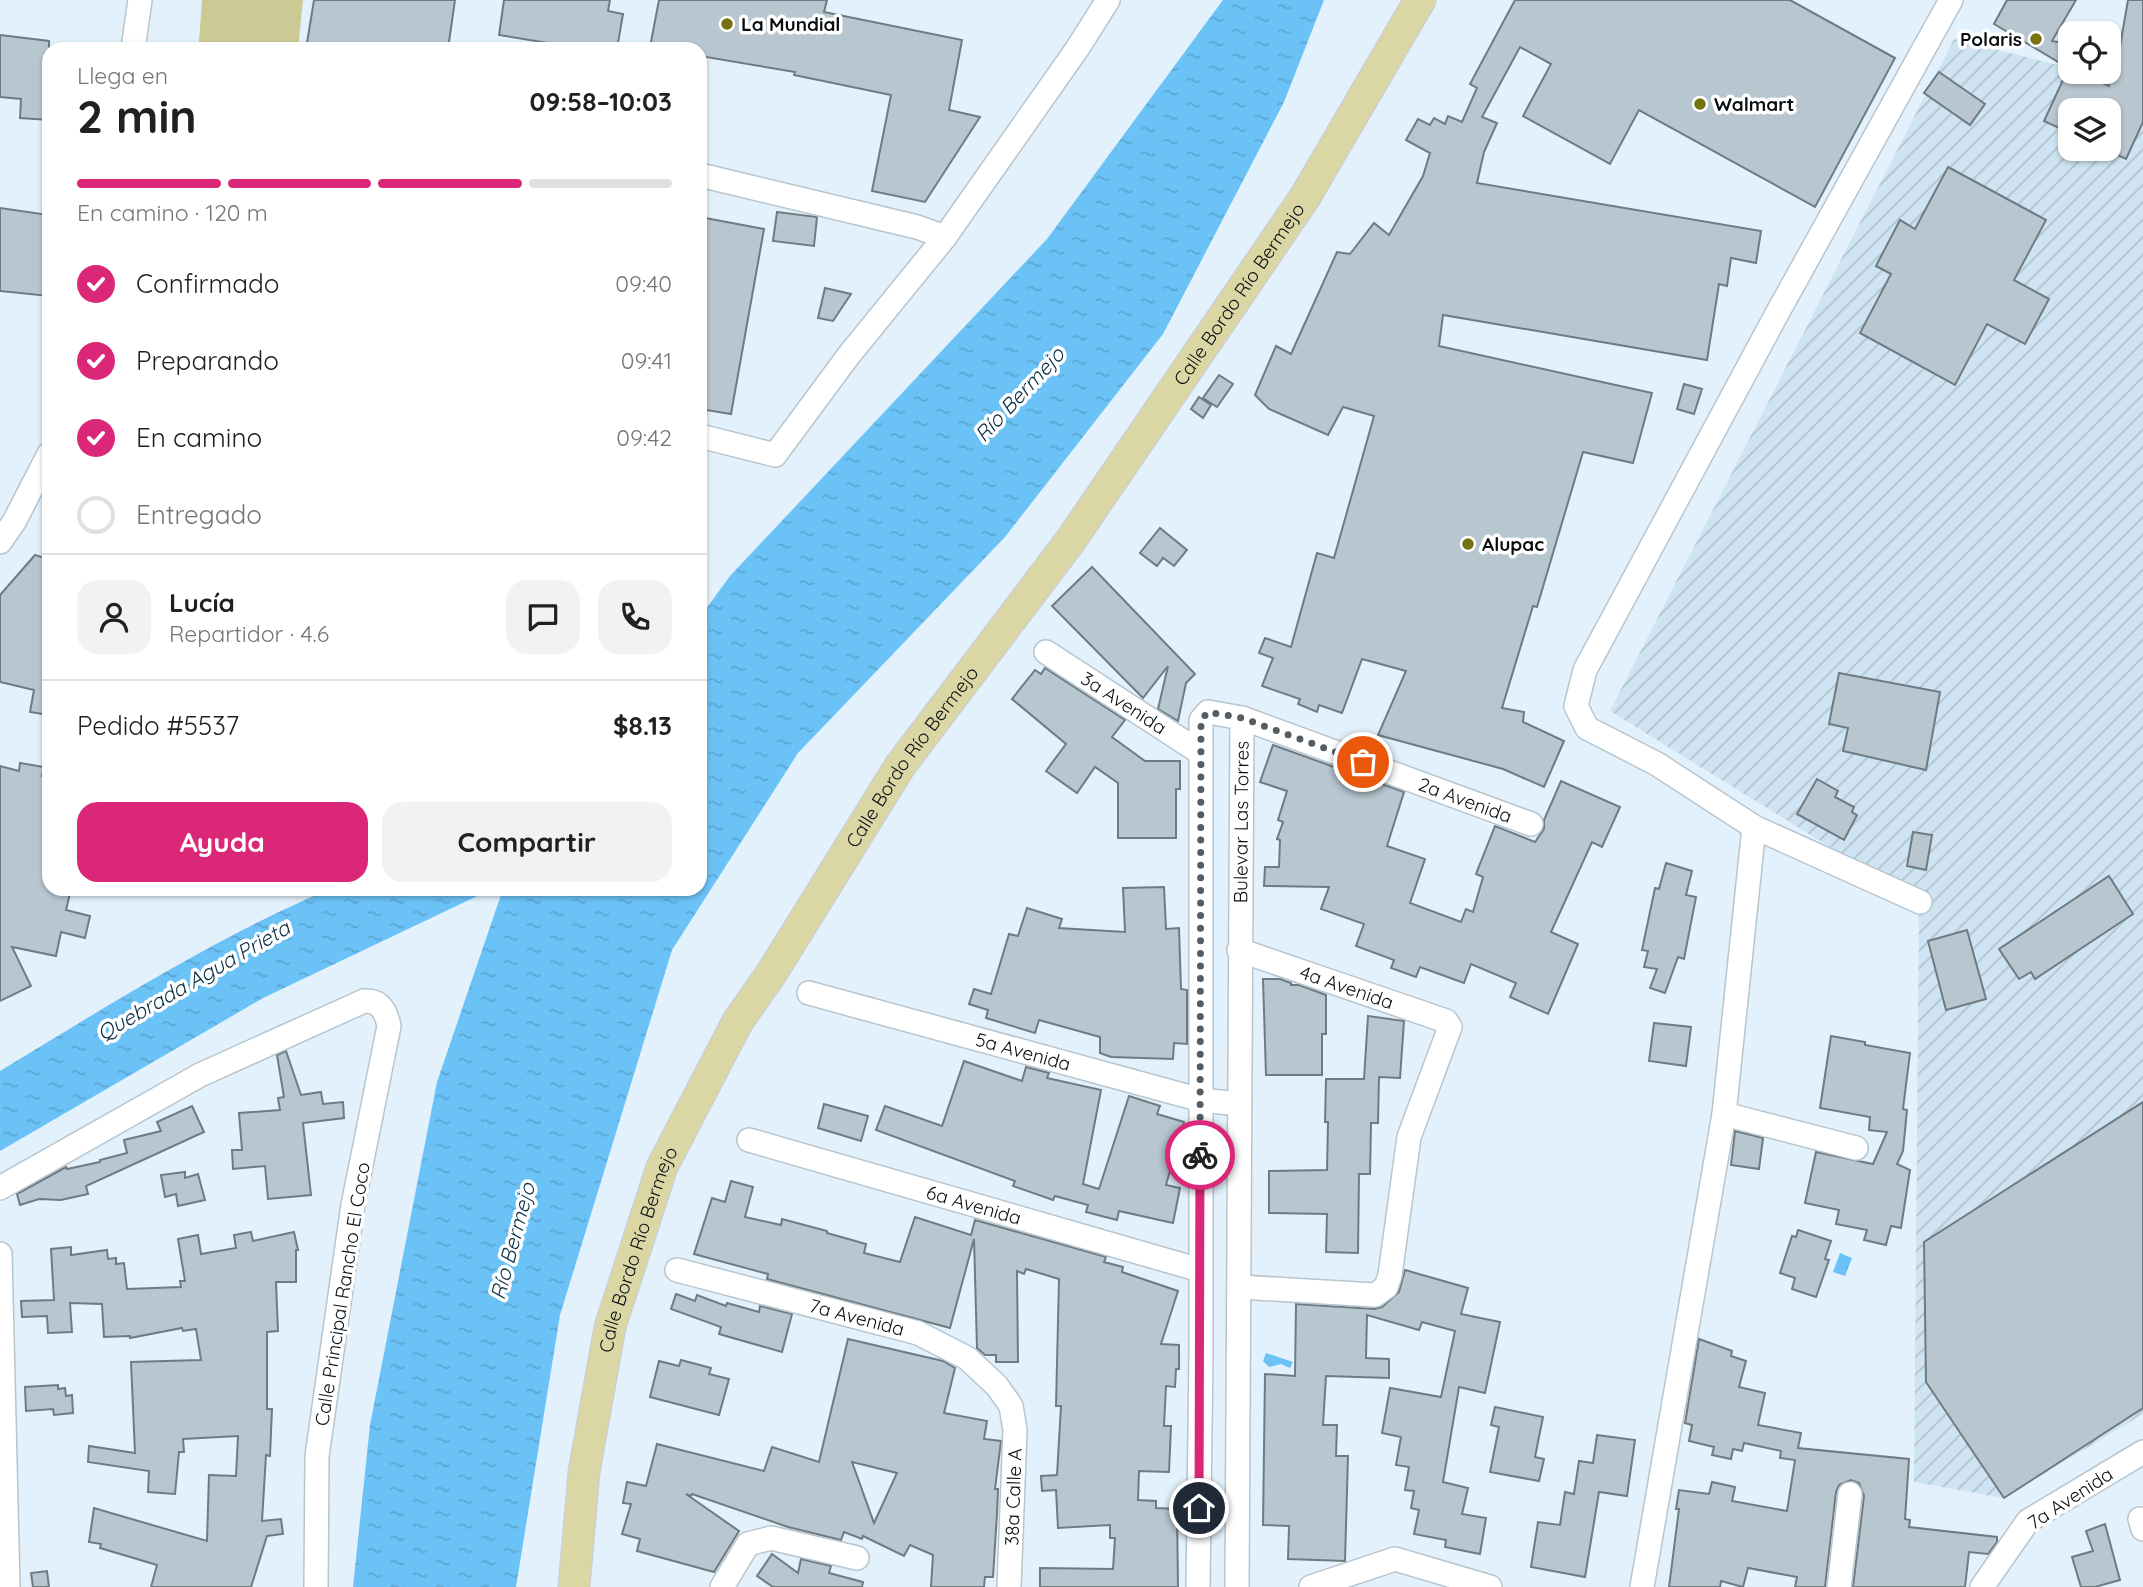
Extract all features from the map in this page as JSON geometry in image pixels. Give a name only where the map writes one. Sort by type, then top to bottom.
[{"type":"main road","name":"Calle Bordo Río Bermejo","points":[[574,1587],[584,1472],[610,1327],[662,1167],[738,1021],[777,964],[900,766],[1071,540],[1305,197],[1420,0]]},
{"type":"street","points":[[135,42],[140,0]]},
{"type":"street","points":[[707,438],[775,455],[849,355],[945,237],[1077,50],[1108,0]]},
{"type":"street","points":[[1920,902],[1754,827],[1657,764],[1587,728],[1576,706],[1585,670],[1779,310],[1951,0]]},
{"type":"street","points":[[707,177],[916,227],[945,237]]},
{"type":"street","points":[[0,542],[14,522],[42,468]]},
{"type":"street","name":"3a Avenida","points":[[1046,652],[1201,752]]},
{"type":"street","name":"Bulevar Las Torres","points":[[1198,1587],[1201,1350],[1201,720],[1208,712],[1242,718],[1237,1587]]},
{"type":"street","name":"2a Avenida","points":[[1242,718],[1531,824]]},
{"type":"street","points":[[1642,1587],[1724,1114],[1754,827]]},
{"type":"street","name":"4a Avenida","points":[[1239,950],[1446,1021],[1450,1027],[1409,1137],[1390,1275],[1386,1287],[1375,1295],[1240,1287]]},
{"type":"street","name":"5a Avenida","points":[[809,993],[1201,1100],[1239,1104]]},
{"type":"street","name":"Calle Principal Rancho El Coco","points":[[0,1188],[200,1075],[363,1001],[372,1001],[381,1006],[387,1015],[389,1026],[353,1205],[317,1456],[316,1587]]},
{"type":"street","points":[[1724,1114],[1856,1148]]},
{"type":"street","name":"6a Avenida","points":[[749,1140],[1200,1270]]},
{"type":"street","points":[[0,1254],[8,1587]]},
{"type":"street","name":"7a Avenida","points":[[677,1270],[918,1333],[967,1358],[997,1386],[1011,1406]]},
{"type":"street","points":[[1201,1350],[1240,1349]]},
{"type":"street","name":"38a Calle A","points":[[1009,1587],[1015,1430],[1011,1406]]},
{"type":"street","name":"7a Avenida","points":[[1982,1587],[2028,1521],[2143,1452]]},
{"type":"street","points":[[1839,1587],[1850,1494]]},
{"type":"street","points":[[722,1587],[748,1544],[762,1538],[857,1558]]},
{"type":"street","points":[[1311,1587],[1395,1559],[1490,1587]]},
{"type":"shaded area","points":[[202,0],[303,0],[299,42],[199,42]]},
{"type":"shaded area","points":[[1954,39],[2058,65],[2058,84],[2121,84],[2121,81],[2143,86],[2143,1414],[2004,1498],[1914,1482],[1919,902],[1610,711]]},
{"type":"water","name":"Río Bermejo","points":[[1223,0],[1324,0],[1284,102],[1163,334],[1005,537],[798,753],[707,895],[707,607],[730,576],[1047,239]]},
{"type":"water","name":"Quebrada Agua Prieta","points":[[314,896],[477,896],[263,998],[0,1151],[0,1071],[203,951]]},
{"type":"water","name":"Río Bermejo","points":[[501,896],[707,896],[672,950],[560,1315],[516,1587],[353,1587],[370,1425],[437,1082]]},
{"type":"water","points":[[1840,1253],[1852,1258],[1845,1276],[1833,1272]]},
{"type":"water","points":[[1266,1353],[1293,1362],[1290,1368],[1281,1364],[1269,1367],[1263,1361]]},
{"type":"building","points":[[314,0],[455,0],[449,42],[307,42]]},
{"type":"building","points":[[504,0],[610,0],[608,11],[623,14],[618,42],[542,42],[499,35]]},
{"type":"building","points":[[659,0],[827,0],[824,12],[962,40],[949,110],[980,117],[925,202],[872,191],[891,95],[794,75],[795,72],[707,57],[707,42],[651,42]]},
{"type":"building","points":[[1515,0],[1790,0],[1895,58],[1815,207],[1639,110],[1610,164],[1523,116],[1551,64],[1520,47],[1482,117],[1497,123],[1484,152],[1477,183],[1761,231],[1756,263],[1731,258],[1727,286],[1719,284],[1707,360],[1443,315],[1439,346],[1652,393],[1633,463],[1583,452],[1537,607],[1533,606],[1502,708],[1524,712],[1523,722],[1564,741],[1544,787],[1503,769],[1378,735],[1406,671],[1362,659],[1342,713],[1319,705],[1317,712],[1298,704],[1300,699],[1262,686],[1273,658],[1259,653],[1265,638],[1291,647],[1317,553],[1334,558],[1374,416],[1343,407],[1328,435],[1269,409],[1255,395],[1276,346],[1291,354],[1337,252],[1350,254],[1374,223],[1389,235],[1423,176],[1430,153],[1406,140],[1418,119],[1430,125],[1434,118],[1445,124],[1448,116],[1462,122],[1477,88],[1470,84]]},
{"type":"building","name":"Polaris","points":[[2007,0],[2076,0],[2064,21],[2058,21],[2058,31],[2052,41],[2058,42],[2058,62],[1994,24]]},
{"type":"building","points":[[2128,0],[2143,0],[2143,122],[2126,159],[2121,157],[2121,98],[2058,98],[2058,127],[2044,121],[2061,84],[2121,84],[2121,40]]},
{"type":"building","points":[[0,35],[49,41],[42,42],[42,120],[20,118],[21,99],[0,97]]},
{"type":"building","points":[[1939,72],[1985,104],[1970,125],[1924,93]]},
{"type":"building","points":[[1948,167],[2046,220],[2014,280],[2049,299],[2025,344],[1987,324],[1955,385],[1860,333],[1891,274],[1876,266],[1900,220],[1915,229]]},
{"type":"building","points":[[0,208],[42,214],[42,295],[0,291]]},
{"type":"building","points":[[777,212],[817,217],[814,246],[773,241]]},
{"type":"building","points":[[707,218],[764,229],[731,414],[707,410]]},
{"type":"building","points":[[825,288],[851,294],[833,321],[818,318]]},
{"type":"building","points":[[1219,375],[1233,384],[1217,407],[1203,398]]},
{"type":"building","points":[[1684,384],[1702,389],[1694,414],[1677,409]]},
{"type":"building","points":[[1199,397],[1211,405],[1203,418],[1191,409]]},
{"type":"building","points":[[1160,528],[1187,550],[1174,566],[1163,558],[1157,566],[1140,553]]},
{"type":"building","points":[[35,555],[42,557],[42,714],[30,712],[34,690],[0,682],[0,595]]},
{"type":"building","points":[[1092,567],[1195,674],[1186,683],[1178,721],[1158,709],[1168,666],[1143,698],[1052,606]]},
{"type":"building","points":[[1045,668],[1125,720],[1112,737],[1145,761],[1180,761],[1180,789],[1176,789],[1176,838],[1118,838],[1118,783],[1095,767],[1077,793],[1046,771],[1066,744],[1012,699],[1035,670],[1041,674]]},
{"type":"building","points":[[1839,673],[1940,692],[1926,770],[1843,751],[1848,728],[1829,724]]},
{"type":"building","points":[[1273,745],[1404,792],[1387,846],[1425,859],[1410,903],[1461,922],[1466,909],[1473,912],[1483,877],[1476,874],[1495,826],[1535,842],[1544,829],[1544,820],[1561,781],[1620,807],[1602,847],[1592,842],[1551,932],[1578,944],[1548,1014],[1510,997],[1516,983],[1471,964],[1464,983],[1420,967],[1416,977],[1391,968],[1394,960],[1356,946],[1364,924],[1321,909],[1329,887],[1264,886],[1265,867],[1279,867],[1280,840],[1277,839],[1283,822],[1278,820],[1287,791],[1260,782]]},
{"type":"building","points":[[20,763],[42,767],[42,896],[69,896],[66,910],[90,916],[85,938],[61,932],[56,956],[12,947],[31,986],[0,1001],[0,766],[19,771]]},
{"type":"building","points":[[1817,779],[1838,791],[1835,797],[1854,807],[1852,812],[1857,815],[1844,840],[1797,814]]},
{"type":"building","points":[[1913,832],[1932,835],[1926,870],[1907,866]]},
{"type":"building","points":[[1666,863],[1692,871],[1686,895],[1696,897],[1684,959],[1678,957],[1665,993],[1650,988],[1657,969],[1644,967],[1648,951],[1642,950],[1655,888],[1659,889]]},
{"type":"building","points":[[2109,876],[2133,914],[2035,979],[2031,972],[2019,979],[1999,949]]},
{"type":"building","points":[[1164,887],[1166,929],[1179,928],[1181,989],[1187,990],[1187,1044],[1174,1043],[1173,1059],[1111,1057],[1100,1053],[1100,1037],[1039,1020],[1035,1033],[986,1018],[988,1010],[969,1004],[974,989],[991,994],[1009,934],[1018,936],[1027,908],[1062,919],[1059,928],[1125,932],[1123,888]]},
{"type":"building","points":[[1967,930],[1986,999],[1946,1010],[1928,941]]},
{"type":"building","points":[[1263,979],[1280,979],[1326,995],[1322,1075],[1266,1075]]},
{"type":"building","points":[[1368,1016],[1404,1021],[1400,1078],[1379,1077],[1378,1123],[1371,1123],[1370,1174],[1359,1174],[1358,1253],[1326,1252],[1327,1214],[1269,1213],[1269,1171],[1327,1170],[1326,1079],[1364,1079]]},
{"type":"building","points":[[1654,1023],[1691,1027],[1686,1066],[1649,1061]]},
{"type":"building","points":[[1831,1036],[1910,1053],[1903,1109],[1907,1110],[1903,1151],[1897,1164],[1910,1170],[1901,1228],[1891,1226],[1886,1245],[1864,1240],[1867,1230],[1836,1224],[1839,1210],[1805,1203],[1816,1152],[1873,1164],[1887,1132],[1869,1130],[1870,1117],[1820,1108]]},
{"type":"building","points":[[286,1051],[301,1095],[321,1092],[323,1104],[343,1102],[344,1118],[303,1123],[311,1195],[268,1199],[265,1166],[233,1169],[232,1150],[242,1150],[239,1113],[280,1110],[278,1098],[284,1097],[277,1055]]},
{"type":"building","points":[[964,1061],[1022,1081],[1026,1067],[1049,1073],[1047,1078],[1101,1090],[1083,1184],[1099,1189],[1129,1096],[1160,1106],[1157,1114],[1184,1122],[1166,1185],[1180,1188],[1173,1223],[1119,1211],[1117,1220],[1086,1212],[1088,1205],[1055,1196],[1053,1200],[1013,1186],[1015,1181],[876,1130],[885,1106],[942,1126]]},
{"type":"building","points":[[2143,1102],[2143,1408],[2004,1498],[1926,1382],[1924,1242]]},
{"type":"building","points":[[824,1104],[868,1116],[861,1141],[818,1128]]},
{"type":"building","points":[[192,1106],[204,1132],[86,1186],[88,1194],[61,1200],[39,1199],[20,1205],[17,1194],[66,1167],[67,1169],[100,1162],[127,1153],[124,1140],[161,1131],[157,1122]]},
{"type":"building","points":[[1735,1131],[1763,1138],[1759,1169],[1731,1165]]},
{"type":"building","points":[[185,1172],[185,1178],[198,1174],[205,1200],[178,1206],[176,1194],[165,1197],[161,1175]]},
{"type":"building","points":[[731,1181],[753,1187],[745,1217],[781,1225],[782,1219],[827,1231],[866,1244],[864,1253],[900,1262],[915,1217],[971,1235],[975,1220],[1106,1257],[1104,1262],[1123,1267],[1122,1272],[1178,1291],[1161,1344],[1179,1345],[1179,1369],[1176,1369],[1175,1387],[1166,1386],[1164,1426],[1171,1426],[1169,1472],[1139,1471],[1138,1500],[1156,1501],[1156,1508],[1177,1509],[1178,1587],[1040,1587],[1040,1568],[1113,1569],[1115,1538],[1110,1538],[1110,1525],[1058,1528],[1056,1490],[1042,1491],[1041,1476],[1057,1475],[1061,1406],[1056,1406],[1059,1279],[1026,1269],[1024,1274],[1017,1271],[1018,1362],[996,1362],[996,1355],[985,1355],[977,1348],[974,1239],[950,1328],[767,1279],[768,1274],[694,1254],[712,1198],[725,1202]]},
{"type":"building","points":[[1798,1230],[1831,1241],[1825,1259],[1829,1260],[1816,1297],[1792,1289],[1795,1278],[1780,1273],[1792,1236],[1796,1237]]},
{"type":"building","points":[[251,1232],[253,1241],[294,1232],[298,1250],[296,1282],[276,1282],[278,1331],[267,1332],[267,1409],[272,1409],[270,1456],[266,1455],[262,1521],[281,1519],[283,1534],[267,1536],[251,1587],[151,1587],[157,1565],[100,1548],[101,1544],[89,1542],[94,1508],[207,1541],[209,1475],[236,1476],[238,1436],[183,1439],[184,1452],[179,1452],[175,1494],[148,1492],[149,1471],[88,1462],[89,1446],[135,1453],[131,1362],[201,1360],[196,1329],[183,1331],[182,1328],[130,1338],[104,1337],[102,1304],[70,1303],[72,1332],[48,1333],[47,1316],[22,1317],[21,1301],[54,1300],[51,1249],[71,1247],[71,1255],[107,1250],[108,1259],[116,1258],[116,1264],[124,1263],[127,1289],[181,1287],[180,1281],[185,1281],[178,1239],[198,1235],[201,1254],[236,1248],[234,1235]]},
{"type":"building","points":[[1405,1270],[1468,1288],[1461,1314],[1500,1322],[1485,1393],[1459,1387],[1443,1482],[1468,1488],[1462,1514],[1486,1518],[1480,1554],[1445,1547],[1446,1540],[1414,1534],[1419,1510],[1411,1508],[1414,1491],[1405,1490],[1409,1467],[1396,1465],[1401,1437],[1382,1433],[1390,1388],[1441,1397],[1455,1331],[1422,1322],[1419,1330],[1367,1315],[1366,1358],[1389,1359],[1389,1378],[1326,1376],[1323,1425],[1337,1425],[1336,1456],[1348,1456],[1345,1561],[1288,1559],[1289,1526],[1263,1525],[1265,1374],[1295,1376],[1296,1304],[1374,1309],[1382,1307],[1399,1292]]},
{"type":"building","points":[[676,1294],[695,1301],[697,1295],[726,1306],[727,1303],[759,1312],[760,1306],[792,1314],[782,1352],[719,1334],[721,1327],[671,1309]]},
{"type":"building","points":[[848,1339],[943,1361],[955,1368],[944,1413],[987,1421],[984,1439],[1001,1441],[995,1489],[998,1489],[993,1577],[985,1577],[984,1587],[931,1587],[933,1555],[910,1545],[904,1556],[863,1536],[862,1539],[844,1532],[841,1540],[788,1527],[692,1494],[686,1494],[739,1531],[714,1572],[637,1551],[640,1539],[622,1534],[631,1504],[623,1503],[627,1482],[646,1486],[657,1444],[764,1471],[772,1447],[819,1462]],"holes":[[[852,1462],[897,1473],[874,1523]]]},
{"type":"building","points":[[1699,1339],[1732,1351],[1731,1356],[1746,1361],[1739,1387],[1765,1393],[1758,1425],[1801,1433],[1798,1448],[1909,1459],[1905,1519],[1910,1520],[1909,1527],[1997,1537],[1997,1542],[1988,1554],[1969,1552],[1965,1587],[1853,1587],[1864,1496],[1859,1483],[1851,1480],[1839,1485],[1836,1492],[1825,1587],[1795,1587],[1797,1577],[1748,1568],[1743,1587],[1721,1581],[1720,1587],[1669,1587],[1679,1490],[1709,1494],[1712,1482],[1735,1487],[1732,1501],[1787,1511],[1795,1460],[1780,1458],[1781,1451],[1744,1443],[1742,1451],[1733,1449],[1731,1459],[1712,1455],[1714,1447],[1689,1441],[1692,1425],[1685,1423]]},
{"type":"building","points":[[681,1360],[711,1368],[709,1374],[729,1379],[719,1415],[650,1397],[659,1361],[679,1366]]},
{"type":"building","points":[[58,1385],[58,1389],[65,1388],[66,1396],[72,1395],[73,1413],[54,1415],[53,1409],[26,1411],[25,1387]]},
{"type":"building","points":[[1495,1407],[1543,1417],[1535,1457],[1544,1459],[1539,1481],[1490,1472],[1499,1427],[1491,1425]]},
{"type":"building","points":[[1597,1435],[1635,1440],[1627,1496],[1599,1492],[1585,1577],[1531,1567],[1538,1522],[1560,1525],[1565,1492],[1574,1494],[1579,1461],[1593,1463]]},
{"type":"building","points":[[2105,1524],[2120,1580],[2095,1587],[2081,1587],[2072,1557],[2093,1551],[2086,1531]]},
{"type":"building","points":[[772,1554],[798,1573],[801,1559],[831,1566],[829,1573],[863,1582],[862,1587],[773,1587],[757,1576]]},
{"type":"building","points":[[47,1571],[49,1587],[33,1587],[31,1573]]},
{"type":"way so far","points":[[1200,1155],[1201,720],[1208,712],[1242,718],[1363,762]]},
{"type":"place","name":"La Mundial","points":[[727,24]]},
{"type":"place","name":"Polaris","points":[[2036,39]]},
{"type":"place","name":"Walmart","points":[[1700,104]]},
{"type":"place","name":"Alupac","points":[[1468,544]]},
{"type":"route","points":[[1199,1508],[1200,1155]]}]
